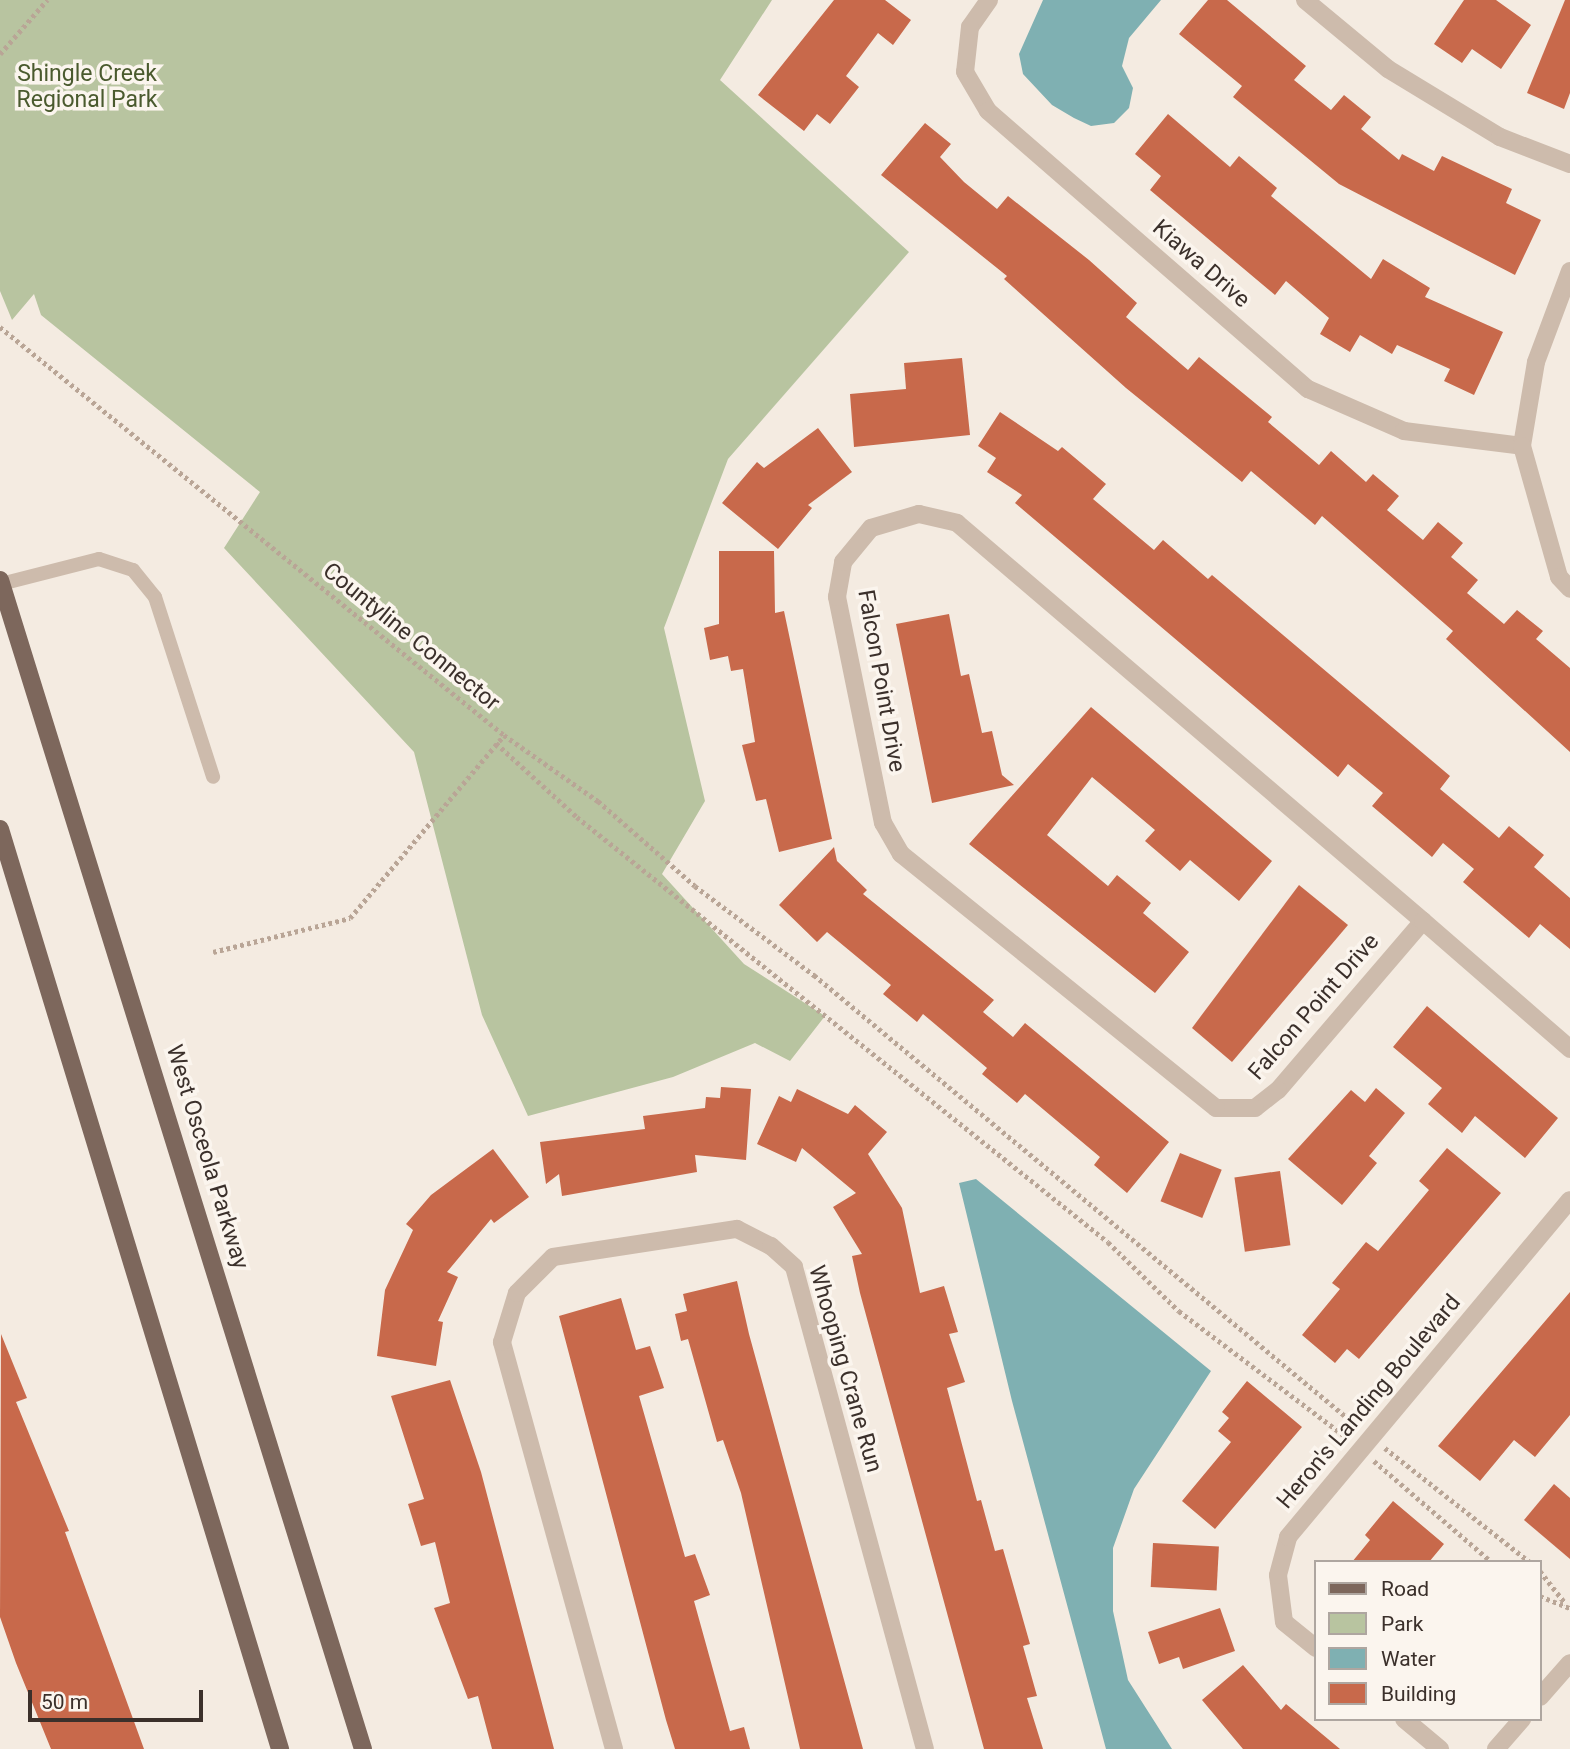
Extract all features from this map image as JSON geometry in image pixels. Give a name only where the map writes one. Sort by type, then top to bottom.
[{"type":"main road","name":"West Osceola Parkway","points":[[1,582],[363,1749]]},
{"type":"main road","points":[[0,830],[280,1749]]},
{"type":"street","name":"Kiawa Drive","points":[[989,0],[970,27],[965,72],[988,111],[1308,389],[1404,430],[1522,446]]},
{"type":"street","points":[[1305,0],[1388,69],[1500,136],[1570,164]]},
{"type":"street","points":[[1570,271],[1536,362],[1522,446],[1559,577],[1570,589]]},
{"type":"street","name":"Falcon Point Drive","points":[[1423,921],[1278,1090],[1255,1108],[1216,1108],[901,855],[883,823],[840,610],[842,562],[871,528],[919,514],[957,523],[1423,921],[1570,1049]]},
{"type":"street","name":"Heron's Landing Boulevard","points":[[1314,1646],[1284,1622],[1278,1575],[1288,1537],[1570,1200]]},
{"type":"street","name":"Whooping Crane Run","points":[[614,1749],[502,1342],[517,1293],[553,1257],[737,1229],[771,1246],[794,1267],[925,1749]]},
{"type":"street","points":[[1542,1696],[1570,1662]]},
{"type":"street","points":[[1406,1721],[1440,1749]]},
{"type":"street","points":[[1496,1749],[1520,1721]]},
{"type":"lane","points":[[1,582],[99,559],[134,570],[155,597],[213,777]]},
{"type":"path","points":[[0,54],[47,0]]},
{"type":"path","name":"Countyline Connector","points":[[0,327],[504,735],[350,918],[213,952]]},
{"type":"path","points":[[504,735],[598,801],[695,886],[814,975],[1366,1444],[1490,1560]]},
{"type":"path","points":[[496,743],[577,817],[1108,1242],[1179,1311],[1527,1560]]},
{"type":"path","points":[[1542,1574],[1568,1606]]},
{"type":"path","points":[[1542,1597],[1568,1606]]},
{"type":"green space","name":"Shingle Creek Regional Park","points":[[0,0],[772,0],[720,80],[909,252],[728,459],[664,628],[705,801],[662,874],[744,964],[825,1016],[790,1061],[755,1043],[673,1077],[528,1116],[482,1015],[414,752],[224,548],[260,492],[41,315],[34,294],[12,320],[0,291]]},
{"type":"water","points":[[1043,0],[1161,0],[1129,38],[1122,66],[1133,88],[1129,108],[1114,123],[1091,126],[1074,118],[1052,105],[1023,74],[1019,54]]},
{"type":"water","points":[[976,1179],[1211,1371],[1134,1489],[1113,1548],[1113,1611],[1128,1680],[1172,1749],[1106,1749],[1012,1401],[959,1183]]},
{"type":"building","points":[[834,0],[885,0],[911,20],[893,45],[878,33],[846,76],[859,87],[830,124],[817,114],[804,131],[758,95]]},
{"type":"building","points":[[1208,0],[1227,0],[1306,66],[1294,80],[1331,110],[1344,95],[1371,117],[1361,129],[1399,160],[1402,154],[1434,171],[1442,156],[1512,189],[1506,203],[1541,220],[1515,275],[1339,184],[1233,97],[1242,86],[1179,34]]},
{"type":"building","points":[[1464,0],[1496,0],[1531,25],[1501,69],[1472,49],[1462,63],[1434,44]]},
{"type":"building","points":[[1565,0],[1570,0],[1570,93],[1564,109],[1527,93]]},
{"type":"building","points":[[1168,114],[1230,167],[1239,156],[1277,188],[1271,196],[1371,279],[1383,259],[1430,288],[1425,297],[1503,332],[1474,395],[1444,381],[1450,369],[1397,345],[1392,354],[1360,335],[1350,352],[1320,334],[1329,318],[1286,281],[1275,295],[1150,190],[1161,176],[1135,154]]},
{"type":"building","points":[[925,123],[951,144],[940,157],[964,182],[997,209],[1008,196],[1089,260],[1137,303],[1126,317],[1188,370],[1199,357],[1272,417],[1268,422],[1319,465],[1331,451],[1366,482],[1373,474],[1399,496],[1387,510],[1423,540],[1438,522],[1463,543],[1451,557],[1478,580],[1467,593],[1504,624],[1517,610],[1543,631],[1536,639],[1570,668],[1570,752],[1446,639],[1453,631],[1322,516],[1315,525],[1251,471],[1242,482],[1126,388],[1004,279],[1007,276],[881,175]]},
{"type":"building","points":[[962,358],[970,435],[854,447],[850,394],[906,389],[904,363]]},
{"type":"building","points":[[1000,412],[1058,451],[1062,447],[1106,484],[1093,499],[1154,550],[1163,540],[1208,579],[1212,575],[1450,776],[1440,789],[1499,838],[1509,826],[1544,855],[1534,867],[1570,898],[1570,949],[1540,924],[1529,938],[1463,882],[1474,869],[1443,843],[1432,857],[1372,806],[1383,793],[1348,764],[1338,777],[1015,503],[1022,495],[987,472],[996,458],[978,446]]},
{"type":"building","points":[[818,428],[852,472],[808,505],[812,508],[778,549],[722,503],[757,462],[764,468]]},
{"type":"building","points":[[719,551],[774,551],[775,613],[784,611],[832,839],[779,852],[766,799],[756,801],[742,745],[755,742],[743,669],[731,671],[728,656],[710,660],[704,628],[719,624]]},
{"type":"building","points":[[949,614],[961,676],[969,674],[982,733],[992,731],[1002,775],[1014,785],[932,803],[896,624]]},
{"type":"building","points":[[1091,707],[1272,861],[1239,901],[1190,860],[1180,871],[1145,841],[1155,830],[1092,777],[1047,835],[1108,886],[1117,875],[1151,903],[1143,913],[1189,952],[1155,993],[969,844]]},
{"type":"building","points":[[834,847],[837,861],[867,890],[863,894],[994,1000],[983,1012],[1013,1037],[1025,1023],[1169,1142],[1127,1193],[1094,1165],[1100,1157],[1025,1094],[1017,1103],[982,1074],[987,1068],[923,1014],[917,1022],[883,994],[891,985],[827,932],[817,942],[779,905]]},
{"type":"building","points":[[1299,885],[1348,925],[1232,1062],[1192,1028]]},
{"type":"building","points":[[1427,1006],[1558,1118],[1525,1158],[1475,1116],[1462,1133],[1428,1104],[1442,1088],[1393,1047]]},
{"type":"building","points":[[721,1087],[751,1089],[746,1160],[695,1155],[697,1172],[562,1196],[559,1174],[546,1184],[540,1142],[645,1129],[643,1116],[705,1108],[706,1097],[720,1098]]},
{"type":"building","points":[[1376,1088],[1405,1113],[1369,1156],[1377,1163],[1342,1205],[1288,1159],[1351,1090],[1365,1102]]},
{"type":"building","points":[[797,1089],[848,1114],[855,1105],[887,1132],[868,1154],[902,1208],[920,1293],[944,1286],[958,1332],[949,1334],[965,1382],[947,1388],[977,1501],[981,1500],[995,1551],[1003,1549],[1030,1644],[1023,1646],[1037,1696],[1027,1698],[1043,1749],[984,1749],[860,1293],[852,1256],[862,1254],[833,1207],[856,1193],[802,1148],[796,1162],[757,1144],[779,1096],[791,1102]]},
{"type":"building","points":[[1447,1148],[1501,1193],[1359,1359],[1347,1349],[1335,1363],[1302,1335],[1340,1289],[1332,1283],[1366,1242],[1378,1251],[1429,1190],[1419,1181]]},
{"type":"building","points":[[493,1149],[529,1197],[494,1223],[491,1219],[447,1272],[458,1277],[438,1321],[443,1322],[436,1366],[377,1356],[385,1290],[413,1230],[406,1224],[431,1195]]},
{"type":"building","points":[[1180,1153],[1222,1170],[1202,1218],[1161,1201]]},
{"type":"building","points":[[1280,1171],[1290,1245],[1245,1252],[1234,1177]]},
{"type":"building","points":[[737,1281],[749,1334],[863,1749],[800,1749],[741,1493],[723,1440],[717,1442],[688,1339],[681,1341],[675,1314],[687,1311],[683,1294]]},
{"type":"building","points":[[1570,1292],[1570,1415],[1535,1457],[1514,1440],[1480,1481],[1438,1446]]},
{"type":"building","points":[[621,1298],[636,1350],[650,1346],[664,1388],[639,1396],[685,1557],[695,1554],[710,1595],[694,1601],[730,1731],[744,1727],[750,1749],[675,1749],[666,1720],[559,1316]]},
{"type":"building","points":[[1,1334],[27,1398],[16,1402],[69,1531],[65,1532],[144,1749],[51,1749],[0,1617]]},
{"type":"building","points":[[450,1380],[481,1472],[554,1749],[492,1749],[478,1696],[468,1699],[434,1608],[450,1603],[435,1542],[421,1546],[408,1504],[424,1499],[391,1396]]},
{"type":"building","points":[[1247,1381],[1302,1427],[1215,1529],[1182,1501],[1231,1442],[1218,1431],[1229,1418],[1222,1412]]},
{"type":"building","points":[[1554,1484],[1570,1498],[1570,1559],[1524,1520]]},
{"type":"building","points":[[1393,1501],[1444,1544],[1431,1560],[1354,1560],[1370,1540],[1365,1535]]},
{"type":"building","points":[[1153,1543],[1219,1546],[1217,1590],[1151,1587]]},
{"type":"building","points":[[1220,1608],[1235,1651],[1183,1669],[1179,1657],[1159,1664],[1148,1632]]},
{"type":"building","points":[[1243,1665],[1281,1710],[1286,1704],[1340,1749],[1243,1749],[1202,1700]]}]
